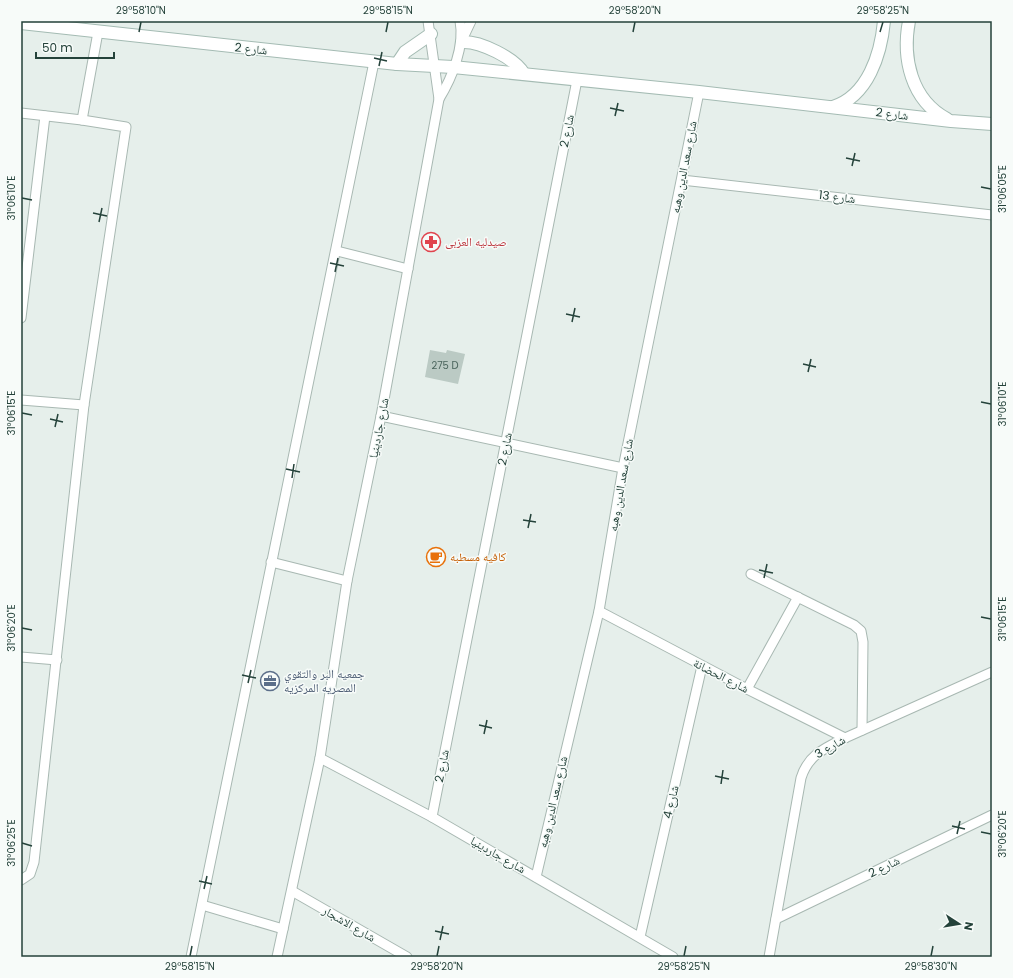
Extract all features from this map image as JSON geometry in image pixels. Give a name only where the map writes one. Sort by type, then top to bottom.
[{"type":"street","name":"شارع جاردينيا","points":[[277,957],[320,758],[347,581],[381,416],[439,98],[428,21]]},
{"type":"street","name":"شارع جاردينيا","points":[[439,98],[446,85],[462,42],[460,21]]},
{"type":"street","points":[[471,21],[462,42],[472,41],[480,44],[515,63],[524,74]]},
{"type":"street","points":[[834,107],[844,104],[869,75],[879,51],[884,21]]},
{"type":"street","points":[[909,21],[906,53],[911,77],[931,108],[951,121]]},
{"type":"street","name":"شارع 2","points":[[21,24],[374,62],[453,67],[699,92],[951,121],[992,124]]},
{"type":"street","points":[[82,120],[98,32]]},
{"type":"street","points":[[397,64],[405,52],[431,34]]},
{"type":"street","points":[[191,957],[337,251],[374,62]]},
{"type":"street","name":"شارع 2","points":[[432,817],[577,80]]},
{"type":"street","name":"شارع سعد الدين وهبه","points":[[536,877],[599,611],[623,468],[699,92]]},
{"type":"street","points":[[21,113],[126,127],[84,405],[34,862],[30,874],[21,880]]},
{"type":"street","points":[[21,318],[45,116]]},
{"type":"street","name":"شارع 13","points":[[682,180],[992,215]]},
{"type":"street","points":[[337,251],[408,269]]},
{"type":"street","points":[[21,400],[84,405]]},
{"type":"street","points":[[381,416],[623,468]]},
{"type":"street","points":[[272,562],[347,581]]},
{"type":"street","points":[[751,574],[854,624],[861,632],[863,636],[862,730]]},
{"type":"street","points":[[747,689],[798,598]]},
{"type":"street","name":"شارع الحضانة","points":[[599,611],[702,666],[845,738]]},
{"type":"street","points":[[21,657],[57,660]]},
{"type":"street","name":"شارع 4","points":[[640,937],[702,666]]},
{"type":"street","name":"شارع 3","points":[[769,957],[804,769],[815,754],[862,730],[992,672]]},
{"type":"street","name":"شارع جاردينيا","points":[[320,758],[432,817],[673,957]]},
{"type":"street","name":"شارع 2","points":[[776,919],[992,815]]},
{"type":"street","name":"شارع الاشجار","points":[[292,891],[407,957]]},
{"type":"street","points":[[202,905],[283,929]]},
{"type":"building","points":[[430,350],[446,353],[447,350],[465,354],[458,384],[425,377]]},
{"type":"place","name":"صيدليه العزبى","points":[[431,242]]},
{"type":"place","name":"كافيه مسطبه","points":[[436,557]]},
{"type":"place","name":"جمعيه البر والتقوي المصريه المركزيه","points":[[270,681]]}]
